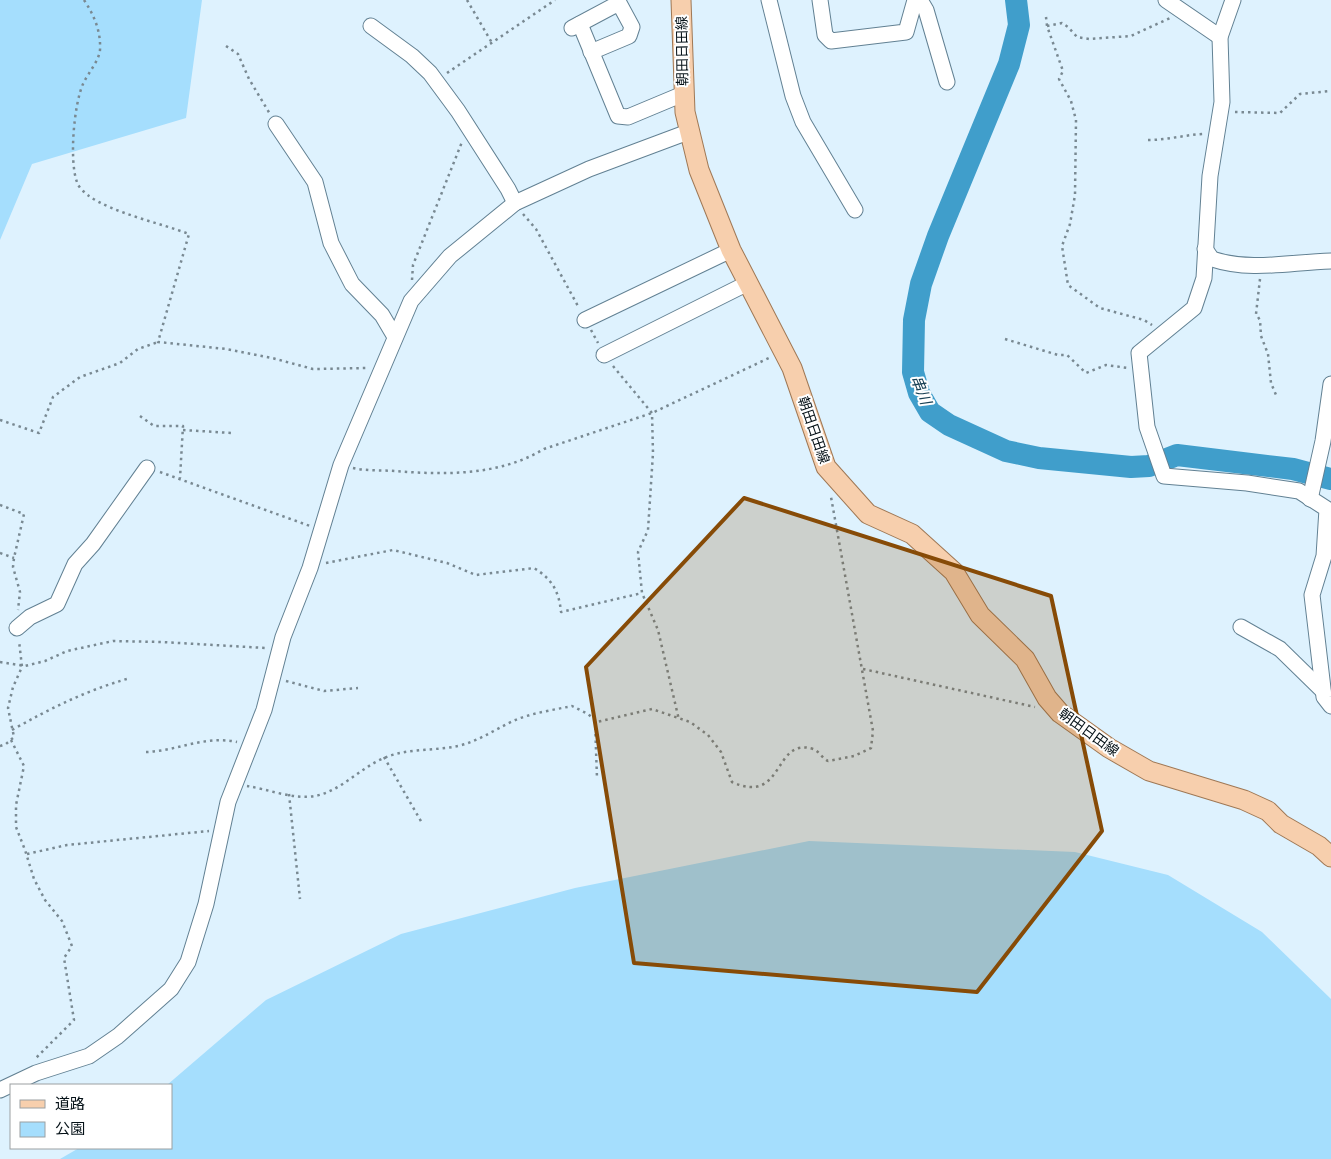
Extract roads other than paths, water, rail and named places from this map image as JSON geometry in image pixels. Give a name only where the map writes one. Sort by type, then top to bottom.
[{"type":"main road","name":"朝田日田線","points":[[681,0],[683,94],[688,132],[699,170],[746,284],[792,368],[826,467],[868,514],[912,534],[954,572],[980,615],[1025,659],[1047,698],[1060,713],[1109,748],[1149,771],[1244,800],[1268,811],[1281,824],[1319,846],[1331,857]]},
{"type":"street","points":[[770,0],[793,96],[803,122],[855,210]]},
{"type":"street","points":[[820,0],[825,35],[831,41],[906,32],[915,0]]},
{"type":"street","points":[[920,0],[926,10],[948,82]]},
{"type":"street","points":[[1166,0],[1220,37]]},
{"type":"street","points":[[1233,0],[1220,37],[1221,111],[1210,176],[1204,278],[1194,308],[1139,354],[1148,427],[1164,476],[1247,483],[1299,490],[1327,509],[1324,556],[1312,595],[1324,698],[1331,706]]},
{"type":"street","points":[[591,52],[629,36],[632,27],[619,3],[575,26],[591,52],[618,116],[628,117],[683,94]]},
{"type":"street","points":[[371,26],[412,56],[430,72],[508,189],[514,203]]},
{"type":"street","points":[[276,124],[315,182],[331,243],[352,284],[382,315],[395,337]]},
{"type":"street","points":[[14,1084],[36,1074],[89,1056],[118,1036],[171,990],[188,962],[195,944],[228,802],[264,710],[280,648],[310,568],[342,465],[410,301],[450,256],[514,203],[589,169],[688,132]]},
{"type":"street","points":[[1205,248],[1212,259],[1229,265],[1262,266],[1331,260]]},
{"type":"street","points":[[585,320],[731,250]]},
{"type":"street","points":[[604,354],[746,284]]},
{"type":"street","points":[[1310,499],[1323,440],[1331,384]]},
{"type":"street","points":[[17,628],[30,617],[57,604],[75,564],[93,544],[147,468]]},
{"type":"street","points":[[1241,627],[1280,649],[1323,691]]},
{"type":"waterway","name":"串川","points":[[1016,0],[1019,25],[1009,64],[938,236],[921,284],[914,320],[913,372],[919,393],[930,412],[949,425],[1006,451],[1039,458],[1131,467],[1149,466],[1177,455],[1293,469],[1331,479]]}]
